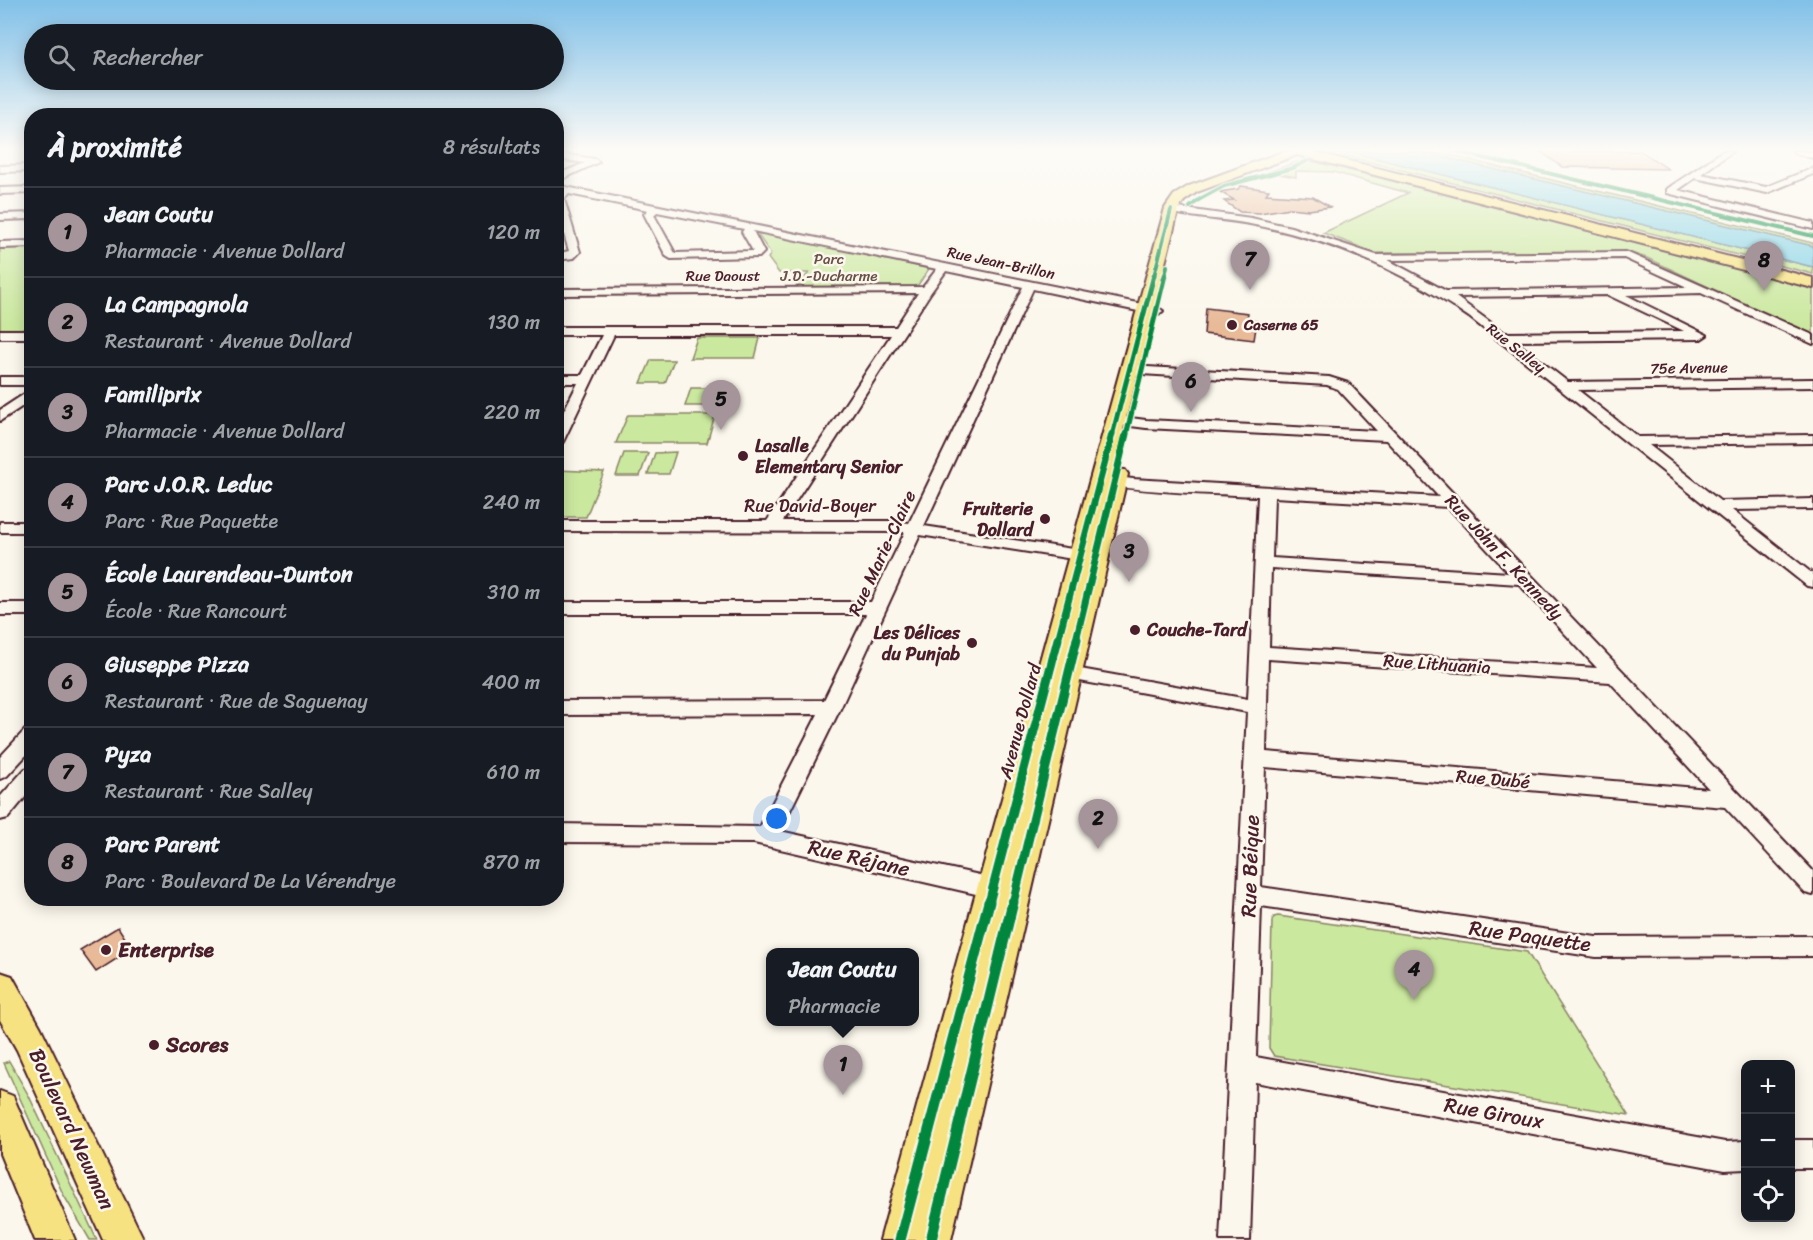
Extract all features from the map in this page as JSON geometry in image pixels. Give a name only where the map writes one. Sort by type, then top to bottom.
[{"type":"main road","points":[[1523,209],[1813,283]]},
{"type":"main road","points":[[1536,209],[1813,276]]},
{"type":"main road","name":"Avenue Dollard","points":[[931,1240],[1004,890],[1176,210]]},
{"type":"main road","name":"Avenue Dollard","points":[[900,1240],[1004,890]]},
{"type":"main road","name":"Boulevard Newman","points":[[0,987],[29,1039],[124,1240]]},
{"type":"main road","points":[[0,1109],[55,1240]]},
{"type":"street","points":[[655,209],[649,214],[671,256],[755,255],[759,252],[747,232],[752,227]]},
{"type":"street","name":"Rue Jean-Brillon","points":[[666,209],[1151,309]]},
{"type":"street","points":[[1743,209],[1813,226]]},
{"type":"street","name":"Rue Salley","points":[[1176,210],[1272,224],[1320,237],[1374,258],[1445,294],[1502,336],[1813,582]]},
{"type":"street","points":[[0,217],[24,216]]},
{"type":"street","points":[[564,216],[575,252],[570,256],[564,256]]},
{"type":"street","points":[[0,245],[24,244]]},
{"type":"street","points":[[1374,258],[1626,255],[1813,340]]},
{"type":"street","points":[[772,526],[926,290],[944,267]]},
{"type":"street","name":"Rue Marie-Claire","points":[[766,837],[831,707],[1030,284]]},
{"type":"street","name":"Rue Daoust","points":[[564,292],[926,290]]},
{"type":"street","points":[[1445,294],[1705,290]]},
{"type":"street","points":[[1502,336],[1701,334],[1609,291]]},
{"type":"street","points":[[564,331],[900,331]]},
{"type":"street","points":[[564,426],[610,331]]},
{"type":"street","points":[[0,334],[24,334]]},
{"type":"street","name":"Rue John F. Kennedy","points":[[1136,370],[1337,382],[1343,386],[1813,886]]},
{"type":"street","points":[[564,379],[587,379]]},
{"type":"street","points":[[0,381],[24,381]]},
{"type":"street","name":"75e Avenue","points":[[1565,386],[1813,384]]},
{"type":"street","points":[[0,417],[24,399]]},
{"type":"street","points":[[1122,422],[1391,436]]},
{"type":"street","points":[[1635,441],[1813,439]]},
{"type":"street","points":[[1108,481],[1454,503]]},
{"type":"street","name":"Rue Béique","points":[[1235,1240],[1266,492]]},
{"type":"street","points":[[1717,506],[1813,504]]},
{"type":"street","name":"Rue David-Boyer","points":[[564,526],[883,525],[915,528],[1088,556]]},
{"type":"street","points":[[0,527],[24,527]]},
{"type":"street","points":[[1263,562],[1526,579]]},
{"type":"street","points":[[564,608],[878,608]]},
{"type":"street","points":[[0,609],[24,609]]},
{"type":"street","name":"Rue Lithuania","points":[[1259,652],[1616,676]]},
{"type":"street","points":[[1059,671],[1257,707]]},
{"type":"street","points":[[564,708],[831,707]]},
{"type":"street","points":[[0,771],[24,744]]},
{"type":"street","name":"Rue Dubé","points":[[1255,759],[1731,799]]},
{"type":"street","points":[[0,812],[24,784]]},
{"type":"street","name":"Rue Réjane","points":[[564,833],[741,833],[1004,890]]},
{"type":"street","name":"Rue Paquette","points":[[1249,895],[1596,947],[1813,946]]},
{"type":"street","name":"Rue Giroux","points":[[1242,1067],[1713,1154],[1741,1155]]},
{"type":"street","points":[[1795,1154],[1813,1154]]},
{"type":"green space","points":[[1374,209],[1509,209],[1813,286],[1813,336],[1647,258],[1628,252],[1376,253],[1323,233]]},
{"type":"green space","points":[[1555,209],[1579,209],[1813,267],[1813,274]]},
{"type":"green space","points":[[1658,209],[1671,209],[1813,243],[1813,246]]},
{"type":"green space","name":"Parc J.D.-Ducharme","points":[[763,233],[929,269],[918,285],[914,286],[795,287],[809,273],[779,273],[768,258],[771,254],[758,235]]},
{"type":"green space","points":[[24,248],[24,330],[0,330],[0,249]]},
{"type":"green space","points":[[697,338],[760,338],[755,358],[690,358]]},
{"type":"green space","points":[[651,360],[674,360],[665,383],[641,383]]},
{"type":"green space","points":[[691,388],[712,388],[706,406],[685,406]]},
{"type":"green space","points":[[628,415],[715,415],[707,443],[616,443]]},
{"type":"green space","points":[[676,452],[669,474],[648,474],[655,453]]},
{"type":"green space","points":[[624,453],[648,453],[640,476],[616,476]]},
{"type":"green space","points":[[564,470],[604,472],[586,517],[564,517]]},
{"type":"green space","points":[[1278,916],[1527,952],[1629,1115],[1274,1056],[1269,1048],[1272,921]]},
{"type":"green space","points":[[9,1061],[29,1096],[97,1240],[90,1240],[63,1194],[4,1063]]},
{"type":"water","points":[[1579,209],[1658,209],[1813,246],[1813,267]]},
{"type":"building","points":[[1235,209],[1285,209],[1260,213],[1240,212]]},
{"type":"building","name":"Caserne 65","points":[[1206,308],[1248,313],[1247,319],[1257,321],[1254,340],[1204,334]]},
{"type":"building","name":"Enterprise","points":[[118,927],[132,949],[96,972],[80,950]]},
{"type":"cycle path","points":[[1699,209],[1813,236]]},
{"type":"cycle path","points":[[900,1240],[1171,210]]},
{"type":"cycle path","points":[[931,1240],[1167,266]]},
{"type":"place","name":"Pyza","points":[[1250,290]]},
{"type":"place","name":"Parc Parent","points":[[1764,291]]},
{"type":"place","name":"Caserne 65","points":[[1232,325]]},
{"type":"place","name":"Giuseppe Pizza","points":[[1191,412]]},
{"type":"place","name":"École Laurendeau-Dunton","points":[[721,430]]},
{"type":"place","name":"Lasalle Elementary Senior","points":[[743,456]]},
{"type":"place","name":"Fruiterie Dollard","points":[[1045,519]]},
{"type":"place","name":"Familiprix","points":[[1129,582]]},
{"type":"place","name":"Couche-Tard","points":[[1135,630]]},
{"type":"place","name":"Les Délices du Punjab","points":[[972,643]]},
{"type":"place","name":"La Campagnola","points":[[1098,849]]},
{"type":"place","name":"Enterprise","points":[[106,950]]},
{"type":"place","name":"Parc J.O.R. Leduc","points":[[1414,1000]]},
{"type":"place","name":"Scores","points":[[154,1045]]},
{"type":"place","name":"Jean Coutu","points":[[843,1095]]}]
